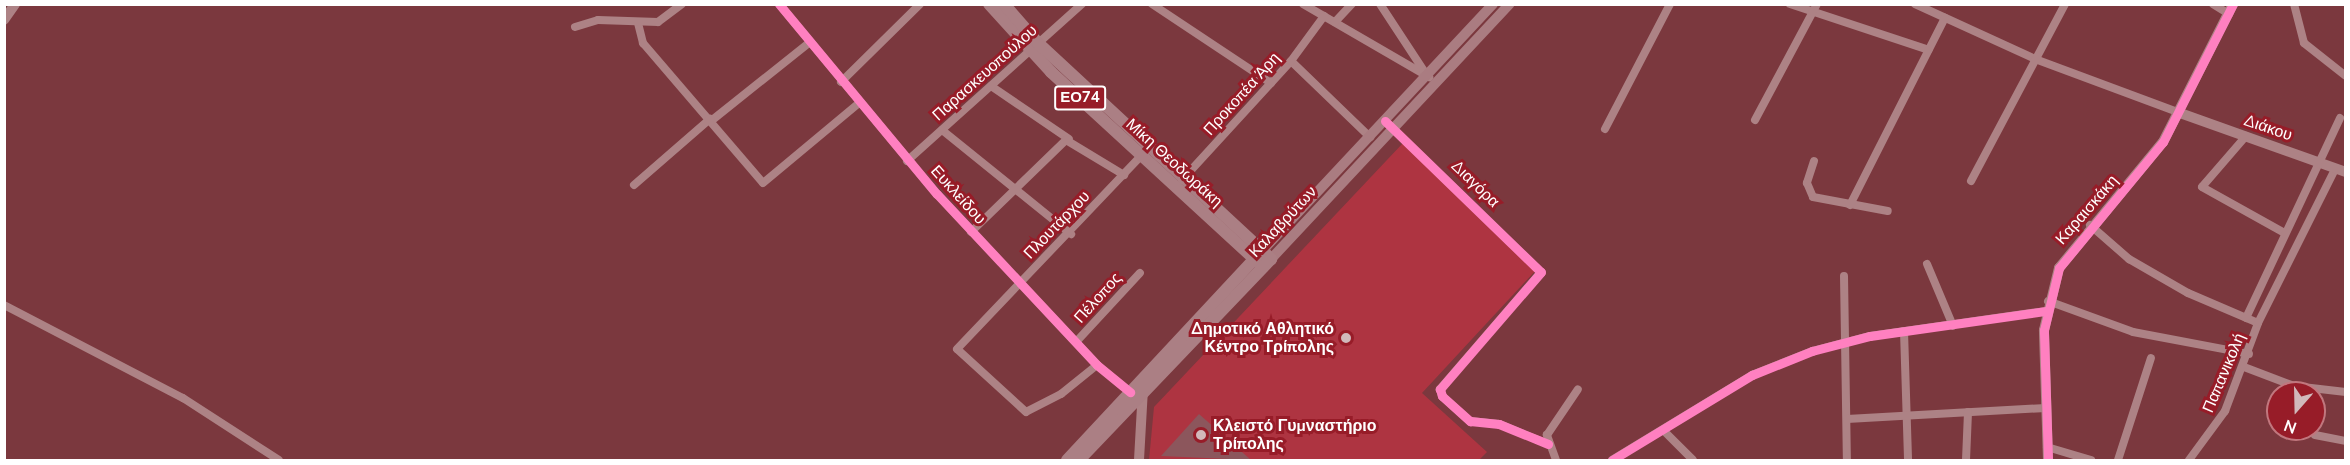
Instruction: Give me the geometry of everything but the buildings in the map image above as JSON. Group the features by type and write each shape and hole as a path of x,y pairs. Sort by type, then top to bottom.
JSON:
{"main road":[{"name":"Μίκη Θεοδωράκη","path":"989,4 1263,259"},
{"name":"Μίκη Θεοδωράκη","path":"1004,4 1034,47 1142,156 1179,183"},
{"name":"Καλαβρύτων","path":"1263,259 1384,121 1493,4"},
{"name":"Καλαβρύτων","path":"1066,460 1395,128 1510,4"},
{"name":"Καλαβρύτων","path":"1079,460 1137,390"}],"street":[{"path":"4,20 15,4"},
{"path":"575,27 598,20 638,23 665,21 682,4"},
{"name":"Ευκλείδου","path":"779,4 907,161 971,232 1023,282 1097,365 1137,390"},
{"path":"841,82 920,4"},
{"name":"Παρασκευοπούλου","path":"907,161 1082,4"},
{"path":"1152,4 1271,83"},
{"path":"1303,4 1427,75 1437,84"},
{"path":"1335,22 1352,4"},
{"path":"1380,4 1427,75"},
{"path":"1605,129 1670,4"},
{"path":"1790,4 1816,7 1929,50"},
{"path":"1915,4 2035,59 2180,114"},
{"path":"1971,181 2065,4"},
{"path":"2213,4 2231,9"},
{"path":"2294,4 2304,43 2346,76"},
{"path":"1755,120 1816,7"},
{"name":"Καραισκάκη","path":"2048,460 2047,306 2064,260 2090,225 2145,167 2180,114 2231,9"},
{"name":"Προκοπέα Άρη","path":"1179,183 1291,61 1324,16"},
{"path":"1850,205 1945,18"},
{"path":"638,23 643,43 710,120 723,141 766,184 859,103"},
{"path":"634,185 710,120 810,42"},
{"path":"1291,61 1370,137"},
{"path":"991,86 1124,175"},
{"name":"Διάκου","path":"2180,114 2341,170"},
{"path":"2246,318 2283,232 2340,118"},
{"name":"Διαγόρα","path":"1384,121 1395,128 1540,272 1440,389 1446,404 1463,418 1499,424 1548,444"},
{"path":"942,130 1016,187 1071,234"},
{"path":"2246,136 2202,188 2283,232"},
{"path":"971,232 1069,139"},
{"name":"Πλουτάρχου","path":"1097,365 1061,394 1026,412 957,349 1071,234 1142,156"},
{"path":"1814,161 1809,194 1850,205 1888,211"},
{"name":"Παπανικολή","path":"2190,460 2225,411 2249,354 2258,323 2341,170"},
{"path":"2090,225 2129,260 2258,323"},
{"path":"1927,264 1953,326"},
{"name":"Πέλοπος","path":"1076,342 1140,273"},
{"path":"1844,276 1847,460"},
{"path":"4,304 183,398 279,460"},
{"path":"1612,460 1752,375 1846,340 1953,326 2047,306 2133,332 2249,354"},
{"path":"1904,331 1908,460"},
{"path":"2118,460 2151,358"},
{"path":"2244,367 2294,386 2346,392"},
{"path":"1556,460 1548,444 1549,429 1578,389"},
{"path":"1137,390 1139,460"},
{"path":"1847,419 2046,408"},
{"path":"1966,460 1968,412"},
{"path":"1663,430 1693,460"},
{"path":"2326,437 2346,441"},
{"path":"2047,447 2091,460"}],"shaded area":[{"name":"Δημοτικό Αθλητικό Κέντρο Τρίπολης","path":"1403,143 1537,269 1422,393 1487,452 1479,460 1149,460 1154,407"}],"cycle path":[{"path":"779,4 937,194 1097,365 1130,392"},
{"path":"2048,460 2044,330 2059,268 2163,142 2233,4"},
{"path":"1385,121 1541,272 1440,389 1442,396 1470,421 1499,424 1548,444"},
{"path":"1612,460 1752,375 1812,351 1870,336 2046,311"}],"place":[{"name":"Δημοτικό Αθλητικό Κέντρο Τρίπολης","path":"1346,338"},
{"name":"Κλειστό Γυμναστήριο Τρίπολης","path":"1201,435"}]}
